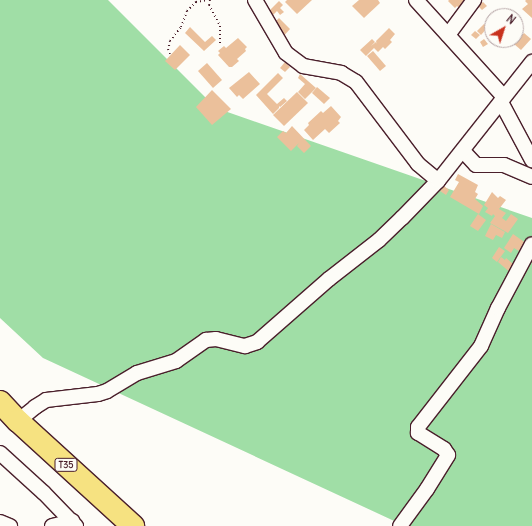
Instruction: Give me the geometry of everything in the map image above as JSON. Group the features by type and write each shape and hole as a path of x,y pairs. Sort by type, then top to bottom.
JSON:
{"highway":[{"name":"T35","path":"0,402 18,421 133,526"}],"street":[{"path":"255,0 286,53 303,66 341,73 356,82 418,164 438,181"},
{"path":"416,0 503,99 532,160"},
{"path":"448,35 474,0"},
{"path":"18,421 46,400 98,394 107,391 137,373 176,360 206,340 216,339 245,346 257,342 329,279 379,240 438,181 532,62"},
{"path":"463,151 476,165 504,166 532,177"},
{"path":"400,526 448,455 444,448 421,434 417,429 481,346 498,308 532,244"},
{"path":"0,453 74,524"},
{"path":"0,522 10,526"},
{"path":"52,526 74,524"}],"path":[{"path":"170,54 168,50 170,41 181,28 185,13 196,2 209,0 209,5 220,26 220,43"}],"green space":[{"path":"0,0 108,0 216,108 532,218 532,526 405,526 43,358 0,318"}],"building":[{"path":"287,0 312,0 297,14 285,2"},
{"path":"359,0 378,0 380,3 364,18 352,6"},
{"path":"532,0 532,18 524,11 523,8 528,4 525,1"},
{"path":"279,1 283,5 280,8 284,12 280,15 277,11 266,22 262,18"},
{"path":"448,1 481,1 467,16 457,6 455,8"},
{"path":"483,2 487,6 482,10 478,6"},
{"path":"279,18 290,29 281,39 270,27"},
{"path":"484,24 484,32 481,35 477,31"},
{"path":"190,27 205,42 212,36 216,40 204,51 185,33"},
{"path":"389,28 395,34 390,40 392,42 385,49 383,47 378,52 374,48 366,56 360,50 372,39 375,42 371,46 376,42 377,44 376,41"},
{"path":"475,31 480,35 476,39 471,35"},
{"path":"524,33 531,39 524,47"},
{"path":"238,38 247,47 245,49 246,51 237,59 239,61 232,67 229,67 218,55 220,53 218,51 224,46 226,48"},
{"path":"484,39 484,46 483,47 480,42"},
{"path":"180,45 190,55 175,70 165,61"},
{"path":"373,51 386,66 380,71 367,56"},
{"path":"285,62 290,67 285,72 280,68"},
{"path":"207,63 222,80 213,88 198,71"},
{"path":"249,72 260,84 243,99 239,95 237,97 229,88"},
{"path":"278,73 283,78 267,94 277,104 284,98 287,101 280,107 279,106 273,114 256,95"},
{"path":"300,74 316,88 305,99 298,92 305,84 298,78"},
{"path":"317,87 330,98 324,104 312,93"},
{"path":"212,90 231,109 212,125 196,107"},
{"path":"297,92 308,103 284,126 273,115"},
{"path":"331,106 341,117 338,121 340,123 329,133 325,129 313,140 304,130 309,125 308,123 321,111 323,113"},
{"path":"292,126 311,146 304,153 297,146 299,143 291,151 277,137 283,131 286,133"},
{"path":"458,174 478,185 475,192 478,194 475,199 483,206 479,214 450,197 459,182 455,180"},
{"path":"444,186 449,190 446,195 440,191"},
{"path":"492,192 498,198 500,196 506,200 499,209 506,213 502,218 506,221 511,214 518,219 508,233 490,223 495,216 485,212 488,208 484,205"},
{"path":"478,214 486,220 478,231 470,226"},
{"path":"491,224 505,232 502,238 496,235 493,240 485,236"},
{"path":"513,234 530,246 524,254 514,248 511,253 504,248"},
{"path":"499,247 505,251 497,262 492,258"},
{"path":"501,257 505,260 506,258 517,267 512,274 498,262"}]}
